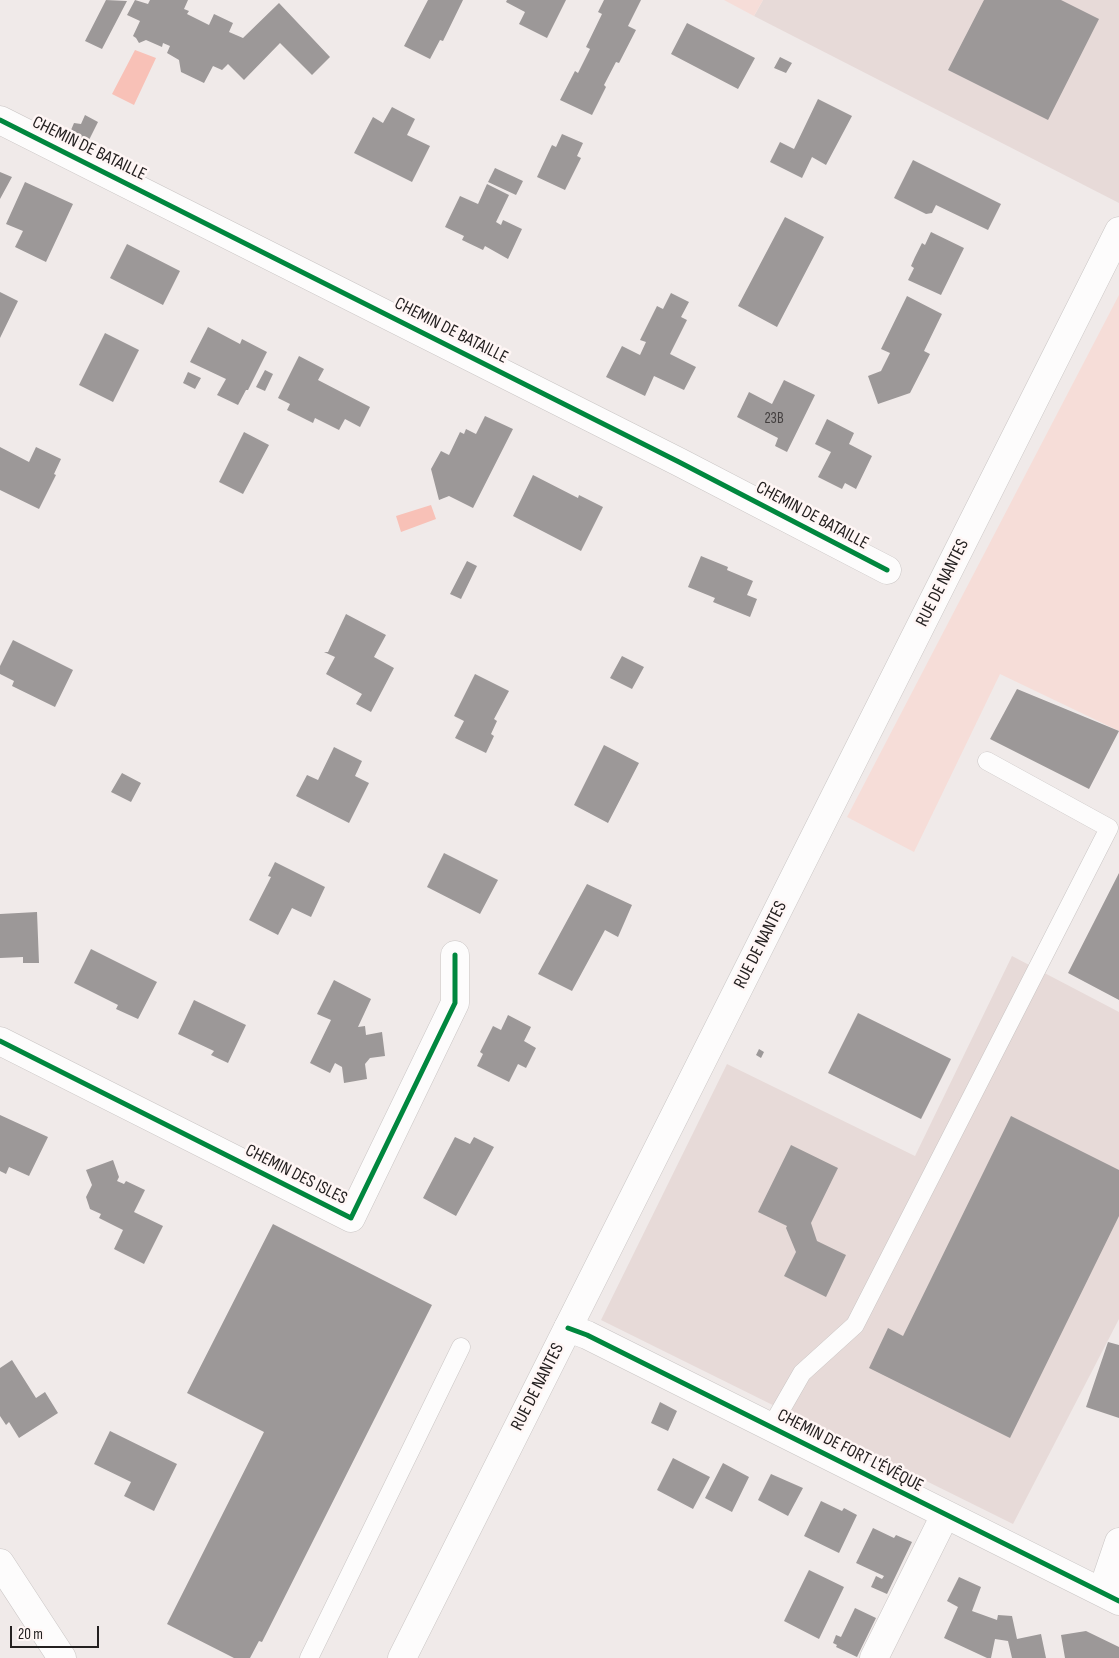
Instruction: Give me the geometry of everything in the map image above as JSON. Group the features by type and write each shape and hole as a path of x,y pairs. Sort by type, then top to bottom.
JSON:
{"street":[{"name":"CHEMIN DE BATAILLE","path":"0,120 662,453 887,570"},
{"name":"RUE DE NANTES","path":"402,1658 1119,231"},
{"name":"CHEMIN DES ISLES","path":"0,1041 351,1218 456,1003 455,955"},
{"name":"CHEMIN DE FORT L'ÉVÊQUE","path":"568,1328 587,1335 1110,1596"},
{"path":"874,1658 945,1515"},
{"path":"1110,1596 1119,1542"},
{"path":"0,1563 62,1658"}],"lane":[{"path":"771,1427 802,1373 855,1325 1109,828 987,761"},
{"path":"309,1658 460,1347"}],"shaded area":[{"path":"724,0 763,0 754,16"},
{"path":"763,0 1119,0 1119,203 754,16"},
{"path":"135,50 156,58 134,105 112,94"},
{"path":"1119,295 1119,731 1000,674 914,852 847,817"},
{"path":"431,505 436,519 401,532 396,516"},
{"path":"1012,956 1119,1012 1119,1319 1013,1524 601,1320 727,1064 915,1156"}],"building":[{"path":"106,0 127,1 102,49 85,41"},
{"path":"135,0 148,4 150,0 188,0 184,9 189,11 187,14 209,25 214,14 233,23 229,32 243,38 279,3 330,57 312,75 280,43 244,80 228,64 222,70 213,66 204,83 181,72 179,60 167,53 170,46 163,43 162,47 146,40 139,43 133,36 140,21 127,15"},
{"path":"428,0 463,0 443,41 440,40 430,59 404,46"},
{"path":"507,0 566,0 547,38 519,24 525,12 506,2"},
{"path":"604,0 641,0 628,26 636,30 619,63 616,62 604,85 606,87 592,115 560,100 575,71 578,73 590,49 586,47 602,14 598,12"},
{"path":"984,0 1061,0 1099,19 1048,120 948,70"},
{"path":"687,23 755,58 738,89 671,54"},
{"path":"780,57 792,63 786,73 774,68"},
{"path":"818,99 852,116 826,165 812,157 802,178 770,162 780,142 794,149"},
{"path":"392,107 415,119 407,135 430,146 412,182 354,153 373,117 383,123"},
{"path":"85,115 98,122 86,146 68,137 74,123 81,124"},
{"path":"562,134 583,143 577,156 581,158 565,190 537,177 552,145 556,147"},
{"path":"913,160 1001,204 988,230 936,205 932,213 926,214 894,198"},
{"path":"495,168 523,181 516,195 488,182"},
{"path":"0,172 12,177 0,199"},
{"path":"25,182 73,204 46,262 15,247 23,231 6,224"},
{"path":"487,184 509,195 496,222 501,225 503,220 522,229 508,259 485,246 483,250 462,240 464,236 445,227 460,196 478,204"},
{"path":"785,217 824,237 777,327 738,306"},
{"path":"931,232 964,248 941,295 908,280 914,268 911,266 915,257 922,243 925,245"},
{"path":"127,244 180,271 163,305 110,278"},
{"path":"0,292 18,301 0,338"},
{"path":"671,293 689,302 681,317 687,320 670,354 696,367 684,390 654,376 645,396 606,377 622,346 640,355 646,342 640,340 657,306 663,309"},
{"path":"907,296 942,314 924,351 930,354 910,393 878,404 868,376 881,371 890,353 881,349"},
{"path":"208,327 240,344 242,339 267,352 248,390 246,390 238,405 217,395 226,379 190,362"},
{"path":"105,333 139,350 113,402 79,385"},
{"path":"299,356 324,369 318,380 370,407 360,427 345,419 339,430 315,418 313,423 287,410 290,404 278,398"},
{"path":"265,370 273,374 265,391 256,387"},
{"path":"188,372 201,378 195,389 183,383"},
{"path":"784,380 815,395 787,452 775,446 778,438 737,417 749,392 772,404"},
{"path":"485,416 513,429 473,508 449,496 439,500 431,469 441,451 449,455 460,432 464,434 466,429 476,434"},
{"path":"827,419 854,433 849,444 872,456 856,489 845,483 842,489 818,477 831,452 815,444"},
{"path":"244,432 269,445 243,494 219,482"},
{"path":"0,447 29,462 36,447 61,459 54,474 56,475 39,509 0,490"},
{"path":"533,475 578,498 579,495 603,507 581,551 513,516"},
{"path":"701,556 728,567 727,570 753,581 747,595 757,599 750,617 713,602 715,598 688,587"},
{"path":"467,561 477,566 461,599 450,594"},
{"path":"346,614 386,635 374,657 394,668 371,712 356,704 362,694 326,674 335,657 324,652 328,652"},
{"path":"13,640 73,670 55,707 12,686 14,681 0,674 0,666"},
{"path":"622,656 644,667 632,689 610,678"},
{"path":"475,674 509,691 494,719 497,721 491,734 494,736 486,753 455,738 464,721 454,716"},
{"path":"1017,689 1119,731 1089,789 990,739"},
{"path":"604,745 639,763 608,823 574,805"},
{"path":"334,747 362,761 355,776 369,783 349,823 296,796 307,775 318,780"},
{"path":"122,773 141,783 131,802 111,792"},
{"path":"444,853 498,880 480,914 427,887"},
{"path":"275,862 325,887 311,917 292,908 278,935 249,920 271,877 268,876"},
{"path":"1119,873 1119,1000 1068,973"},
{"path":"587,884 632,905 618,937 605,930 572,991 538,974"},
{"path":"37,912 39,963 23,963 23,957 0,958 0,914"},
{"path":"91,949 157,982 138,1019 116,1009 118,1005 74,983"},
{"path":"334,980 371,999 358,1027 365,1026 366,1035 382,1032 385,1056 370,1058 365,1064 367,1079 344,1083 342,1067 335,1063 330,1073 310,1063 331,1020 317,1014"},
{"path":"194,1000 246,1025 228,1063 211,1055 214,1051 178,1034"},
{"path":"858,1013 951,1059 921,1119 828,1073"},
{"path":"508,1015 531,1027 524,1041 536,1048 526,1068 518,1064 509,1082 477,1066 483,1054 480,1052 493,1026 501,1030"},
{"path":"759,1049 764,1052 761,1058 756,1055"},
{"path":"0,1115 48,1137 29,1176 9,1167 6,1174 0,1171"},
{"path":"1011,1116 1119,1170 1119,1216 1010,1438 869,1368 888,1328 903,1336"},
{"path":"455,1137 470,1144 474,1137 494,1147 456,1216 423,1198"},
{"path":"791,1145 838,1168 811,1223 817,1241 846,1255 826,1297 784,1276 796,1252 786,1228 787,1226 758,1212"},
{"path":"113,1160 119,1177 117,1181 124,1184 126,1181 145,1190 134,1212 163,1226 144,1264 114,1249 123,1230 99,1218 101,1214 90,1209 86,1197 92,1185 86,1170"},
{"path":"273,1224 432,1305 262,1642 259,1641 250,1658 234,1658 167,1624 264,1432 187,1393"},
{"path":"1108,1342 1119,1345 1119,1418 1086,1407"},
{"path":"12,1360 36,1398 45,1392 58,1413 19,1438 9,1422 6,1425 0,1416 0,1368"},
{"path":"660,1402 677,1411 668,1431 651,1423"},
{"path":"110,1431 177,1464 154,1511 124,1496 131,1482 94,1464"},
{"path":"673,1458 710,1477 693,1509 657,1490"},
{"path":"723,1463 749,1477 732,1512 705,1498"},
{"path":"771,1474 803,1488 788,1516 758,1500"},
{"path":"821,1501 842,1511 844,1508 857,1515 839,1553 804,1536"},
{"path":"873,1528 894,1538 896,1535 912,1542 887,1594 871,1587 876,1576 882,1579 884,1576 856,1563"},
{"path":"809,1570 844,1587 819,1639 784,1621"},
{"path":"959,1577 981,1587 972,1611 997,1620 998,1615 1012,1616 1017,1639 1041,1634 1046,1658 1012,1658 1008,1641 995,1639 991,1658 987,1658 944,1638 958,1607 947,1601"},
{"path":"855,1608 876,1618 857,1657 836,1647 837,1645 833,1643 836,1635 841,1637"},
{"path":"1086,1631 1119,1647 1119,1658 1065,1658 1061,1635"}],"cycle path":[{"path":"0,120 679,462 887,570"},
{"path":"0,1041 351,1218 455,1003 455,955"},
{"path":"568,1328 587,1335 1119,1601"}]}
